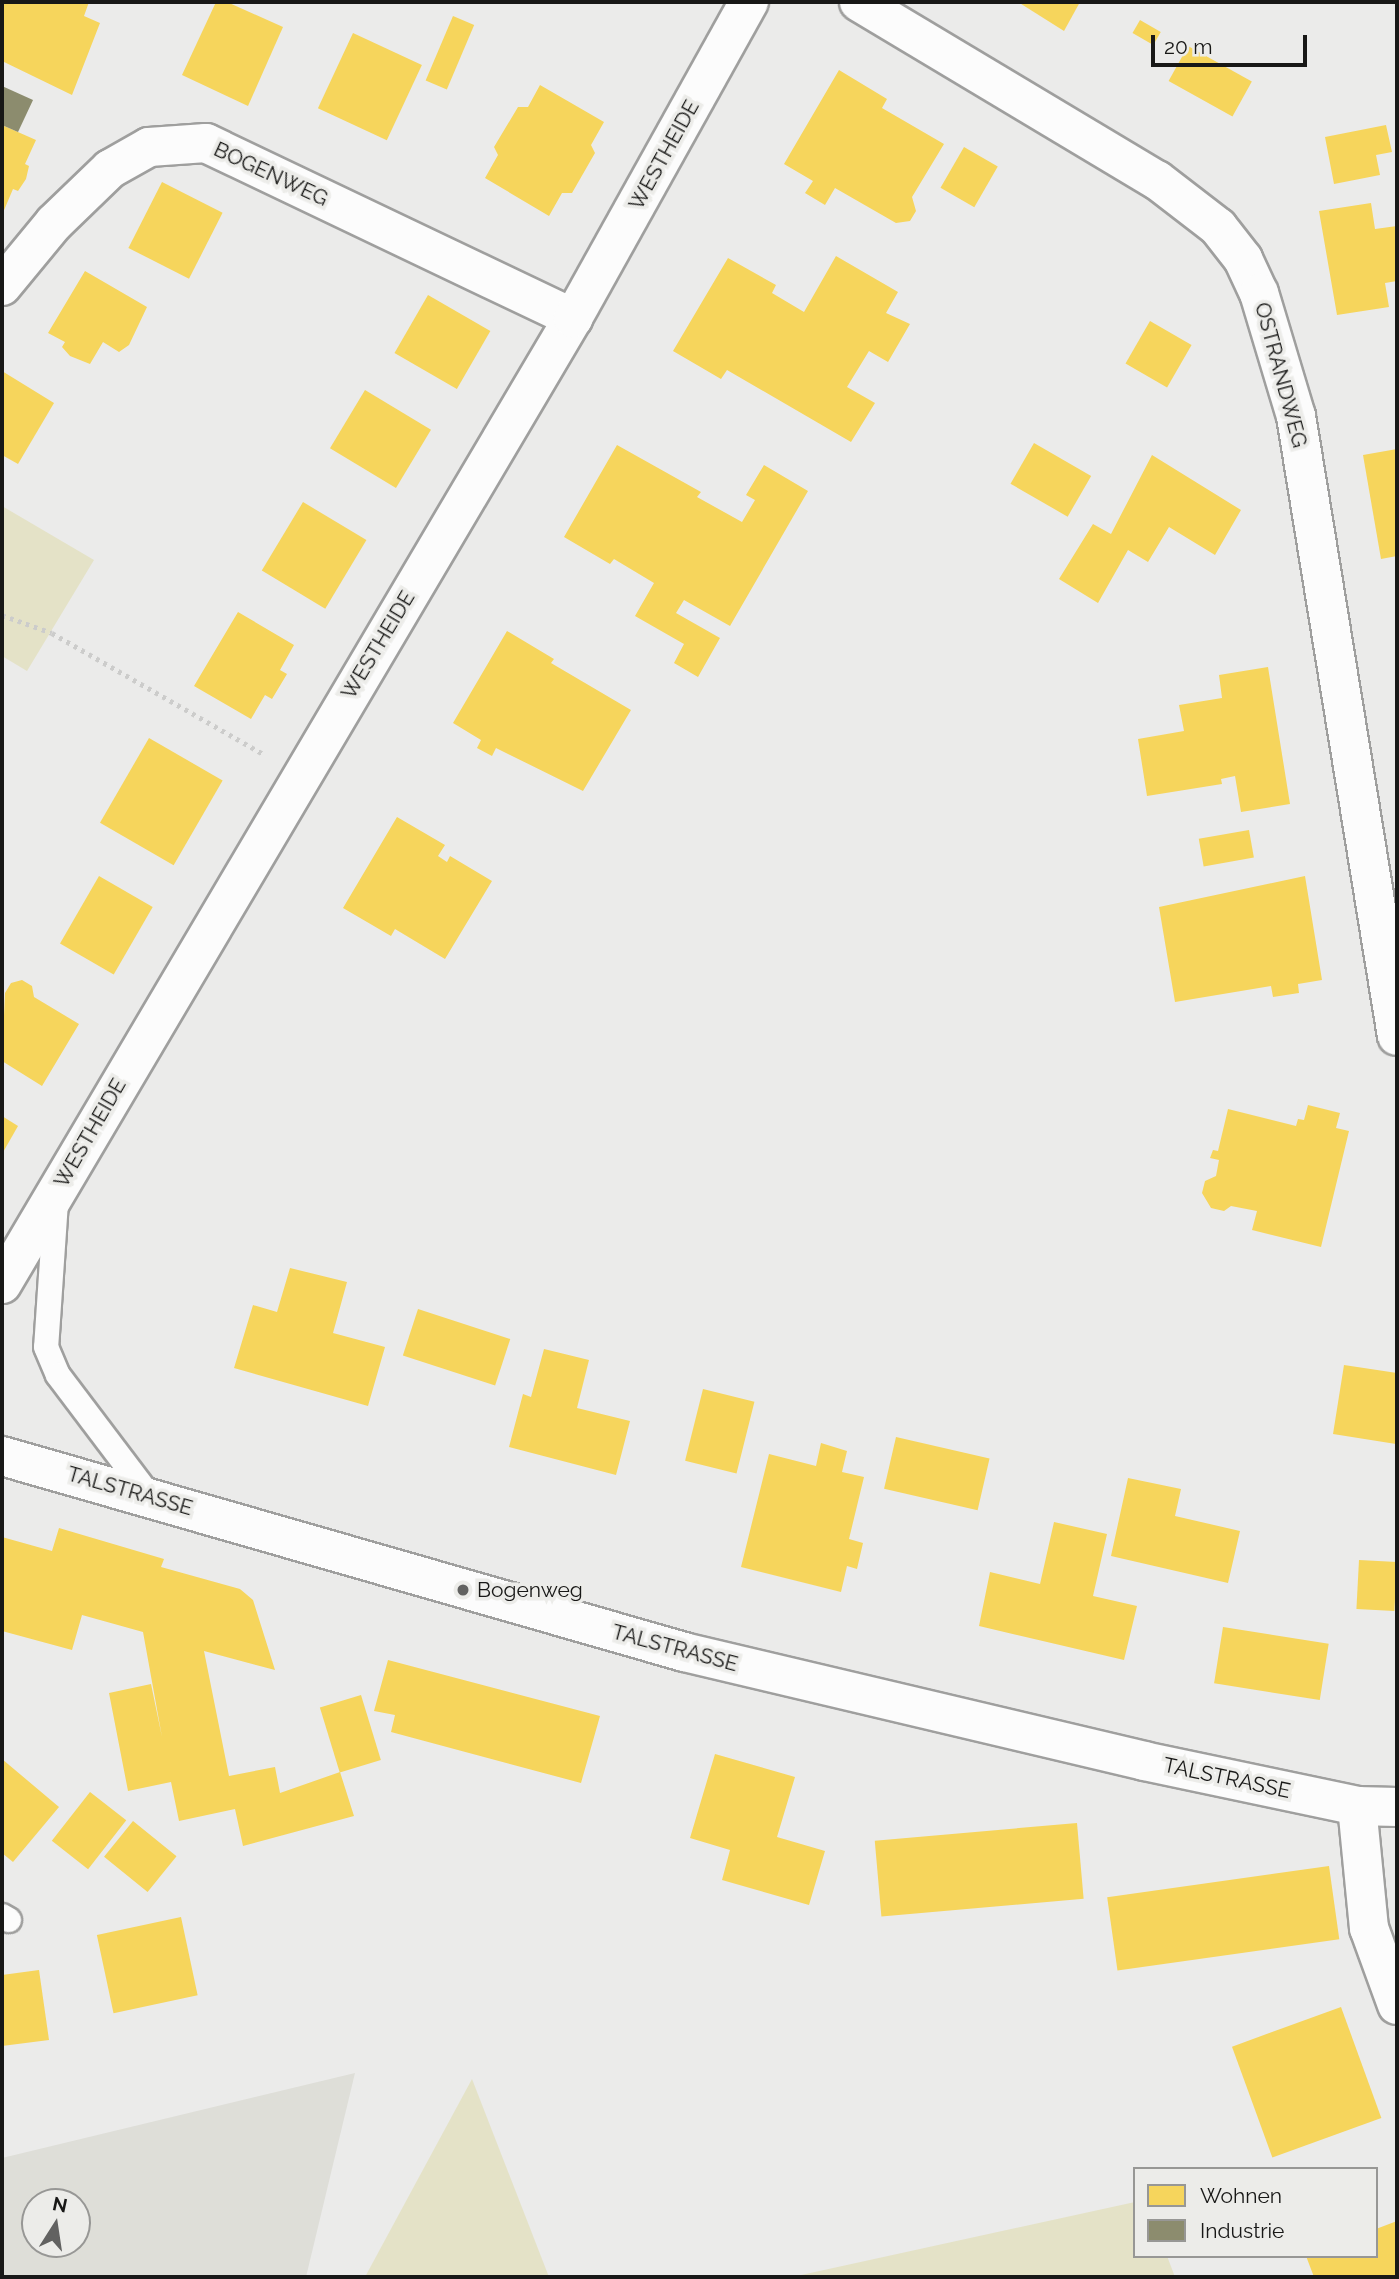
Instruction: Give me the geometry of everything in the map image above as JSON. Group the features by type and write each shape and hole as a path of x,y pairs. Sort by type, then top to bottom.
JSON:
{"street":[{"name":"WESTHEIDE","path":"2,1284 573,317 749,2"},
{"name":"OSTRANDWEG","path":"859,2 1157,180 1218,227 1243,259 1259,293 1296,416 1397,1036"},
{"name":"BOGENWEG","path":"2,286 54,223 110,169 149,147 206,143 573,317"},
{"name":"TALSTRASSE","path":"2,1456 148,1494 684,1651 1357,1806 1397,1807"},
{"path":"1357,1806 1369,1928 1397,2005"}],"lane":[{"path":"56,1191 46,1347 58,1375 148,1494"}],"path":[{"path":"2,615 52,633 299,777"}],"shaded area":[{"path":"2,506 94,560 27,671 2,656"},
{"path":"355,2073 306,2277 2,2277 2,2158"},
{"path":"472,2079 549,2277 365,2277"},
{"path":"1133,2202 1133,2258 1168,2258 1175,2277 792,2277"}],"building: Wohnen":[{"path":"2,2 89,2 84,16 100,23 72,95 2,61"},
{"path":"216,2 227,2 283,27 248,106 182,75"},
{"path":"1018,2 1080,2 1064,31"},
{"path":"453,16 474,25 447,89 426,80"},
{"path":"1140,20 1161,32 1153,45 1132,33"},
{"path":"353,33 422,65 387,140 318,108"},
{"path":"1188,46 1252,81 1232,116 1169,81"},
{"path":"839,70 887,99 882,108 944,144 912,197 916,211 910,221 896,223 835,188 825,205 805,193 813,181 784,164"},
{"path":"540,85 604,122 591,145 595,153 572,193 562,193 549,216 485,178 498,155 494,147 518,107 528,107"},
{"path":"2,125 36,140 25,164 29,166 26,179 18,191 13,189 2,215"},
{"path":"1386,125 1392,152 1376,155 1380,175 1334,184 1325,137"},
{"path":"964,147 998,166 974,207 940,188"},
{"path":"162,182 223,213 189,279 128,248"},
{"path":"1371,203 1375,229 1397,226 1397,281 1385,283 1389,307 1337,315 1319,211"},
{"path":"836,256 898,292 886,313 910,324 888,362 869,351 847,387 875,403 851,442 727,370 721,379 673,351 728,258 776,285 772,293 804,312"},
{"path":"85,271 147,307 129,345 119,352 103,342 90,364 70,356 62,347 65,342 48,333"},
{"path":"428,295 490,331 457,389 394,353"},
{"path":"1150,321 1192,345 1167,387 1126,363"},
{"path":"2,371 54,403 18,464 2,455"},
{"path":"365,390 431,430 396,488 330,448"},
{"path":"1034,443 1091,476 1068,517 1010,484"},
{"path":"617,445 701,492 697,497 742,522 755,500 746,495 764,465 808,491 730,626 684,600 676,613 720,638 698,677 674,663 684,644 635,616 654,583 614,559 610,564 564,537"},
{"path":"1397,449 1397,556 1381,559 1363,455"},
{"path":"1152,455 1241,510 1215,555 1169,527 1148,562 1128,550 1098,603 1059,579 1093,524 1111,534"},
{"path":"303,502 366,540 325,609 262,571"},
{"path":"238,612 294,645 280,670 287,674 272,699 265,695 251,719 194,686"},
{"path":"507,631 554,659 551,663 631,710 583,791 496,748 492,756 477,748 481,740 453,723"},
{"path":"1268,667 1290,804 1241,812 1235,776 1221,779 1222,784 1147,796 1138,739 1184,731 1179,705 1222,698 1219,675"},
{"path":"149,738 223,780 174,865 100,823"},
{"path":"397,817 445,845 438,856 447,862 450,856 492,881 445,959 395,929 391,936 343,908"},
{"path":"1249,830 1254,858 1204,866 1199,839"},
{"path":"99,876 153,907 114,975 60,944"},
{"path":"1305,876 1322,980 1298,984 1299,993 1273,997 1271,986 1175,1002 1159,907"},
{"path":"22,980 32,986 34,997 79,1024 42,1086 2,1061 5,993 11,983"},
{"path":"1308,1105 1340,1113 1336,1128 1349,1131 1321,1247 1252,1230 1257,1211 1231,1206 1224,1211 1211,1208 1202,1193 1205,1181 1216,1176 1219,1160 1210,1158 1213,1150 1218,1151 1228,1109 1296,1126 1298,1119 1304,1120"},
{"path":"2,1116 18,1126 2,1154"},
{"path":"290,1268 347,1282 333,1333 385,1347 368,1406 234,1368 253,1305 277,1312"},
{"path":"418,1309 510,1339 495,1386 403,1356"},
{"path":"544,1349 589,1360 577,1408 630,1421 616,1475 509,1447 523,1394 531,1397"},
{"path":"1344,1365 1397,1373 1396,1444 1333,1434"},
{"path":"703,1389 754,1402 737,1474 685,1461"},
{"path":"896,1437 990,1459 978,1510 884,1489"},
{"path":"821,1443 847,1451 842,1472 864,1477 849,1539 863,1543 857,1569 847,1566 841,1592 741,1567 769,1454 816,1466"},
{"path":"1128,1478 1181,1489 1175,1516 1240,1531 1228,1583 1111,1556"},
{"path":"1054,1522 1107,1534 1093,1596 1137,1606 1124,1660 979,1626 990,1572 1040,1584"},
{"path":"59,1528 164,1559 161,1567 240,1589 253,1600 275,1670 204,1651 229,1776 275,1767 280,1793 340,1772 354,1816 243,1846 235,1809 179,1821 171,1782 128,1791 109,1693 151,1684 162,1737 143,1632 82,1615 72,1650 2,1631 2,1537 52,1551"},
{"path":"1359,1560 1397,1562 1394,1611 1356,1609"},
{"path":"1223,1627 1329,1644 1320,1700 1214,1683"},
{"path":"388,1660 600,1716 581,1783 391,1732 395,1715 374,1711"},
{"path":"361,1695 381,1760 340,1773 320,1708"},
{"path":"715,1754 795,1777 777,1837 825,1851 809,1905 722,1880 730,1850 690,1838"},
{"path":"2,1759 59,1807 13,1862 2,1853"},
{"path":"90,1792 126,1820 88,1869 52,1841"},
{"path":"133,1821 177,1856 148,1892 104,1857"},
{"path":"1077,1823 1084,1899 881,1916 875,1841"},
{"path":"1329,1866 1339,1939 1117,1970 1107,1897"},
{"path":"181,1917 198,1995 114,2013 97,1935"},
{"path":"39,1970 49,2040 2,2046 2,1975"},
{"path":"1341,2007 1381,2118 1272,2158 1232,2047"},
{"path":"1397,2221 1397,2277 1314,2277 1307,2258 1378,2258 1378,2228"}],"building: Industrie":[{"path":"2,86 33,100 18,132 2,125"}],"place":[{"name":"Bogenweg","path":"463,1590"}]}
